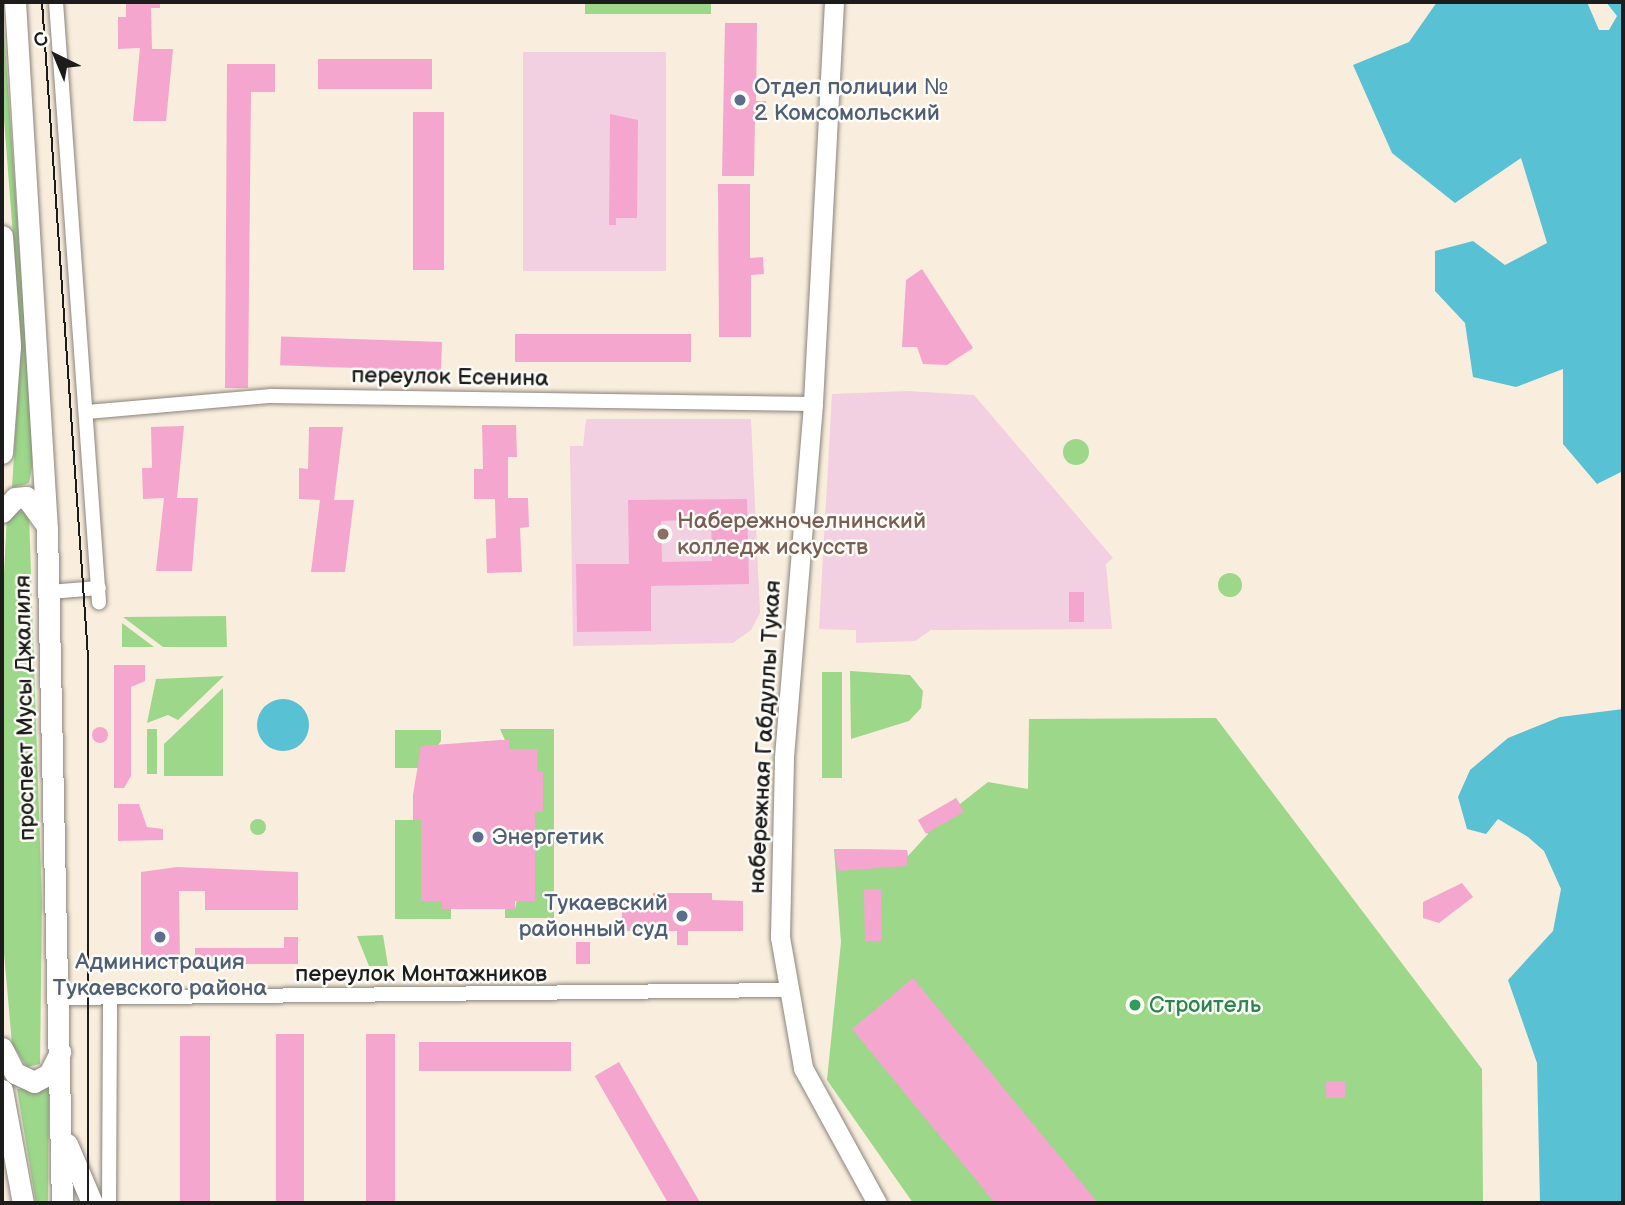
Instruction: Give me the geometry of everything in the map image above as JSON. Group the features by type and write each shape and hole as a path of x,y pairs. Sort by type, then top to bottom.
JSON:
{"main road":[{"name":"проспект Мусы Джалиля","path":"15,2 47,529 57,999 64,1135 62,1203"},
{"name":"набережная Габдуллы Тукая","path":"834,2 813,404 779,859 786,990 803,1068 877,1203"},
{"path":"2,236 10,346 2,453"},
{"path":"2,512 15,498 26,497 47,529"},
{"path":"2,1048 15,1073 34,1083 49,1074 60,1052"},
{"path":"2,1090 23,1203"},
{"path":"64,1135 92,1203"}],"street":[{"path":"49,592 99,595 56,2"},
{"name":"переулок Есенина","path":"87,412 271,396 813,404"},
{"name":"переулок Монтажников","path":"57,999 786,990"},
{"path":"109,1203 110,997"}],"shaded area":[{"path":"523,52 666,52 666,271 523,271"},
{"path":"907,391 974,395 1113,558 1106,564 1112,629 931,630 915,641 856,643 856,630 819,629 832,394"},
{"name":"Набережночелнинский колледж искусств","path":"586,419 751,419 760,613 751,630 733,643 573,646 570,446 583,446"}],"green space":[{"path":"2,2 34,456 29,483 12,488 21,340 2,93"},
{"path":"585,2 711,2 711,14 585,14"},
{"path":"1076,439 1085,443 1089,452 1085,461 1076,465 1067,461 1063,452 1067,443"},
{"path":"16,510 29,514 42,903 40,1064 27,1067 12,1044 2,930 2,612 7,516"},
{"path":"1230,573 1239,576 1242,585 1239,594 1230,597 1221,594 1218,585 1221,576"},
{"path":"226,616 227,647 163,647 123,617"},
{"path":"122,623 154,647 122,647"},
{"path":"850,671 910,675 923,691 921,708 909,721 851,739"},
{"path":"822,672 842,672 842,778 822,778"},
{"path":"224,676 178,720 168,715 147,723 156,679"},
{"path":"223,688 223,776 164,776 164,744"},
{"name":"Строитель","path":"1216,718 1482,1069 1483,1203 913,1203 827,1080 841,942 834,849 907,850 908,856 928,834 922,826 956,798 960,804 988,782 1028,789 1029,719"},
{"path":"147,729 157,729 157,774 147,774"},
{"path":"500,729 554,729 554,918 505,918 505,909 515,909 535,812 543,811 543,772 537,772 536,749 509,749"},
{"path":"395,730 441,730 441,741 421,768 395,768"},
{"path":"258,819 266,827 258,835 250,827"},
{"path":"395,820 421,820 421,901 442,901 442,909 451,909 451,919 395,919"},
{"path":"383,935 388,966 369,966 357,936"},
{"path":"49,1085 48,1203 36,1203 17,1089"}],"water":[{"path":"1437,2 1587,2 1599,30 1609,30 1617,16 1606,2 1623,2 1623,471 1597,484 1563,444 1563,369 1516,387 1473,377 1465,323 1435,291 1435,251 1473,241 1505,265 1547,243 1521,158 1455,203 1392,153 1353,65 1409,42"},
{"path":"283,699 302,706 309,725 302,744 283,751 264,744 257,725 264,706"},
{"path":"1623,709 1623,1203 1540,1203 1537,1063 1508,980 1553,931 1561,889 1544,851 1528,837 1498,819 1486,834 1467,829 1458,797 1470,770 1508,738 1560,717"}],"building":[{"path":"126,2 160,2 160,8 151,8 152,49 173,49 166,121 133,121 140,48 118,49 118,17 126,17"},
{"name":"Отдел полиции № 2 Комсомольский","path":"725,23 757,23 756,101 766,101 766,117 755,117 754,176 722,176"},
{"path":"318,59 432,59 432,89 318,89"},
{"path":"227,64 275,64 275,92 251,92 248,388 225,388"},
{"path":"413,112 444,112 444,270 413,270"},
{"path":"610,114 638,120 637,218 616,218 616,225 609,225"},
{"path":"718,184 750,184 750,258 763,257 764,274 751,275 751,337 719,337"},
{"path":"922,269 973,348 947,365 923,364 917,347 902,347 906,280"},
{"path":"515,334 691,334 691,362 515,362"},
{"path":"281,336 442,342 441,371 280,365"},
{"path":"482,425 516,425 517,457 508,457 508,498 528,498 529,527 520,528 522,572 487,573 486,539 496,538 495,499 474,499 474,469 483,469"},
{"path":"184,426 177,498 198,498 192,571 156,571 164,498 143,499 142,468 152,468 151,427"},
{"path":"309,427 343,427 334,500 354,500 345,572 311,572 320,500 299,499 299,468 308,469"},
{"path":"747,499 749,584 651,586 651,631 577,632 576,564 629,564 628,500","holes":["711,519 712,561 662,562 661,521"]},
{"path":"1069,592 1084,592 1084,622 1069,622"},
{"path":"114,665 145,665 145,681 131,687 131,776 124,788 114,788"},
{"path":"100,727 108,735 100,743 92,735"},
{"name":"Энергетик","path":"509,740 509,749 537,749 537,772 543,772 543,812 535,812 535,901 515,901 515,909 442,909 442,901 421,901 421,820 413,820 413,795 421,746"},
{"path":"956,798 964,812 926,834 918,820"},
{"path":"118,804 139,804 147,827 163,829 163,840 118,841"},
{"path":"834,849 907,850 907,866 838,871"},
{"name":"Администрация Тукаевского района","path":"177,867 298,872 298,910 205,910 205,891 179,891 180,964 141,965 141,872"},
{"path":"1462,883 1473,897 1439,923 1423,918 1423,902"},
{"path":"864,889 881,889 882,941 865,941"},
{"name":"Тукаевский районный суд","path":"653,893 712,893 712,900 743,901 743,931 688,931 688,945 677,945 677,931 622,931 622,900 653,900"},
{"path":"284,937 298,937 298,964 195,964 195,948 284,948"},
{"path":"576,942 590,942 590,964 576,964"},
{"path":"913,978 1098,1203 995,1203 852,1029"},
{"path":"276,1034 304,1034 304,1203 276,1203"},
{"path":"366,1034 395,1034 395,1203 366,1203"},
{"path":"180,1036 210,1036 210,1203 180,1203"},
{"path":"419,1042 571,1042 571,1071 419,1071"},
{"path":"619,1062 700,1203 668,1203 595,1076"},
{"path":"1326,1081 1345,1081 1345,1098 1326,1098"}],"tram line":[{"path":"42,2 88,656 88,1203"}],"place":[{"name":"Отдел полиции № 2 Комсомольский","path":"740,100"},
{"name":"Набережночелнинский колледж искусств","path":"663,534"},
{"name":"Энергетик","path":"478,837"},
{"name":"Тукаевский районный суд","path":"682,916"},
{"name":"Администрация Тукаевского района","path":"160,937"},
{"name":"Строитель","path":"1135,1005"}]}
